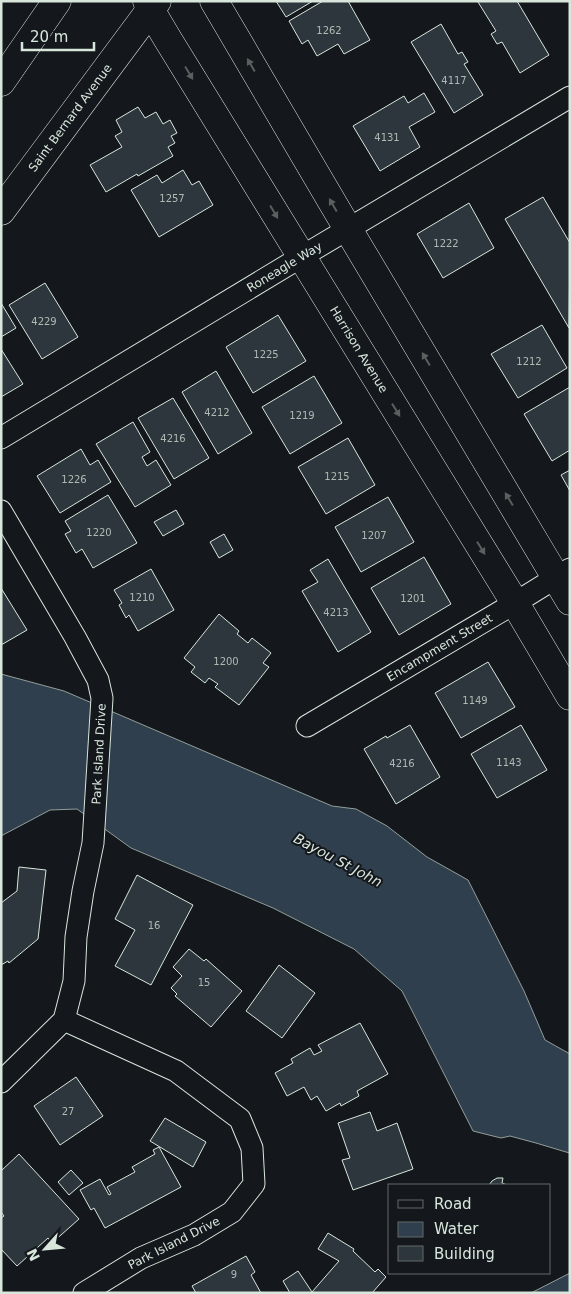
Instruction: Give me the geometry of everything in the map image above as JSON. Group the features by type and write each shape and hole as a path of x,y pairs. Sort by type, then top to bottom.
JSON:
{"street":[{"path":"1,82 57,1"},
{"path":"214,1 348,229 563,573 570,601"},
{"name":"Saint Bernard Avenue","path":"1,211 152,4"},
{"name":"Harrison Avenue","path":"152,4 301,257 570,696"},
{"name":"Roneagle Way","path":"1,438 570,97"},
{"name":"Park Island Drive","path":"1,511 75,637 98,680 102,698 93,843 76,937 74,981 64,1020 176,1071 240,1119 252,1148 254,1184 232,1212 194,1235 141,1258 84,1293"},
{"name":"Encampment Street","path":"307,726 515,604 563,573"},
{"path":"1,1082 64,1020"}],"water":[{"name":"Bayou St John","path":"1,674 64,691 332,806 356,809 387,826 427,857 468,880 524,991 545,1040 570,1054 570,1153 510,1136 501,1138 473,1131 402,991 354,949 273,908 131,848 77,809 50,810 1,836"},
{"path":"570,1273 570,1293 531,1293"}],"building":[{"path":"276,1 313,1 286,17"},
{"path":"323,1 348,1 370,40 344,54 338,44 317,56 308,40 302,44 289,21"},
{"path":"479,1 517,1 549,55 520,73 502,42 497,44 491,34 496,31"},
{"path":"441,24 458,54 462,52 468,62 464,64 483,95 454,113 411,42"},
{"path":"424,93 435,112 409,127 420,147 380,171 353,126 404,96 408,103"},
{"path":"138,107 145,118 156,112 163,124 170,120 177,133 171,136 175,143 168,147 173,156 106,192 90,165 122,147 115,136 122,132 116,120"},
{"path":"183,170 192,185 199,181 213,205 159,237 131,190 157,175 162,183"},
{"path":"543,197 570,243 569,328 505,219"},
{"path":"469,203 494,248 443,278 417,234"},
{"path":"45,283 78,337 42,359 9,305"},
{"path":"1,303 16,328 1,337"},
{"path":"278,315 306,361 253,393 226,347"},
{"path":"542,325 567,368 518,398 491,354"},
{"path":"1,349 23,384 1,397"},
{"path":"216,371 252,433 218,454 182,392"},
{"path":"314,376 342,423 290,454 262,407"},
{"path":"570,387 570,450 552,461 524,414"},
{"path":"173,398 209,458 174,479 138,418"},
{"path":"133,422 150,452 142,457 147,466 156,460 171,485 135,507 96,444"},
{"path":"348,438 375,485 326,514 298,467"},
{"path":"81,449 90,465 98,460 111,482 60,513 37,476"},
{"path":"570,470 570,491 561,475"},
{"path":"108,495 137,543 93,568 82,549 76,553 65,534 71,531 65,521"},
{"path":"388,497 414,542 361,572 335,527"},
{"path":"176,510 184,524 163,536 154,522"},
{"path":"224,534 233,550 219,558 210,542"},
{"path":"424,557 451,604 399,635 371,588"},
{"path":"328,559 371,632 338,652 302,591 318,582 310,570"},
{"path":"151,569 174,610 138,631 129,615 126,618 119,605 122,603 114,590"},
{"path":"1,588 27,630 1,645"},
{"path":"219,614 239,631 237,634 248,643 252,638 271,653 263,663 269,667 239,705 215,687 218,684 209,678 205,683 191,672 195,667 184,658"},
{"path":"488,662 515,707 461,738 435,693"},
{"path":"410,725 440,777 396,804 364,749"},
{"path":"521,725 547,770 497,798 471,754"},
{"path":"19,867 46,870 38,939 9,963 8,961 1,965 1,903 17,891"},
{"path":"137,875 193,905 151,985 115,966 135,930 115,919"},
{"path":"189,949 204,961 206,959 242,991 211,1027 175,996 177,994 171,988 182,976 173,967"},
{"path":"279,965 315,993 282,1038 246,1011"},
{"path":"360,1023 388,1074 357,1091 359,1096 341,1106 340,1103 326,1111 317,1096 311,1100 304,1087 287,1096 275,1073 293,1063 291,1059 310,1048 314,1055 322,1051 318,1045"},
{"path":"76,1077 103,1116 60,1145 34,1106"},
{"path":"370,1112 377,1131 397,1123 413,1169 353,1190 342,1160 350,1158 338,1123"},
{"path":"165,1118 206,1142 193,1167 150,1141"},
{"path":"159,1147 181,1187 105,1228 94,1208 91,1210 80,1190 100,1179 109,1195 111,1194 107,1187 135,1172 132,1167 155,1154 153,1150"},
{"path":"19,1154 79,1219 52,1243 48,1238 17,1266 1,1249 1,1218 4,1216 1,1212 1,1171"},
{"path":"71,1170 83,1183 69,1195 58,1182"},
{"path":"497,1178 503,1178 502,1183 504,1184 490,1184"},
{"path":"328,1233 354,1249 353,1251 375,1272 378,1269 386,1277 372,1293 290,1293 283,1281 298,1271 312,1292 339,1261 318,1249"},
{"path":"246,1256 255,1272 251,1275 261,1293 196,1293 192,1286"}]}
